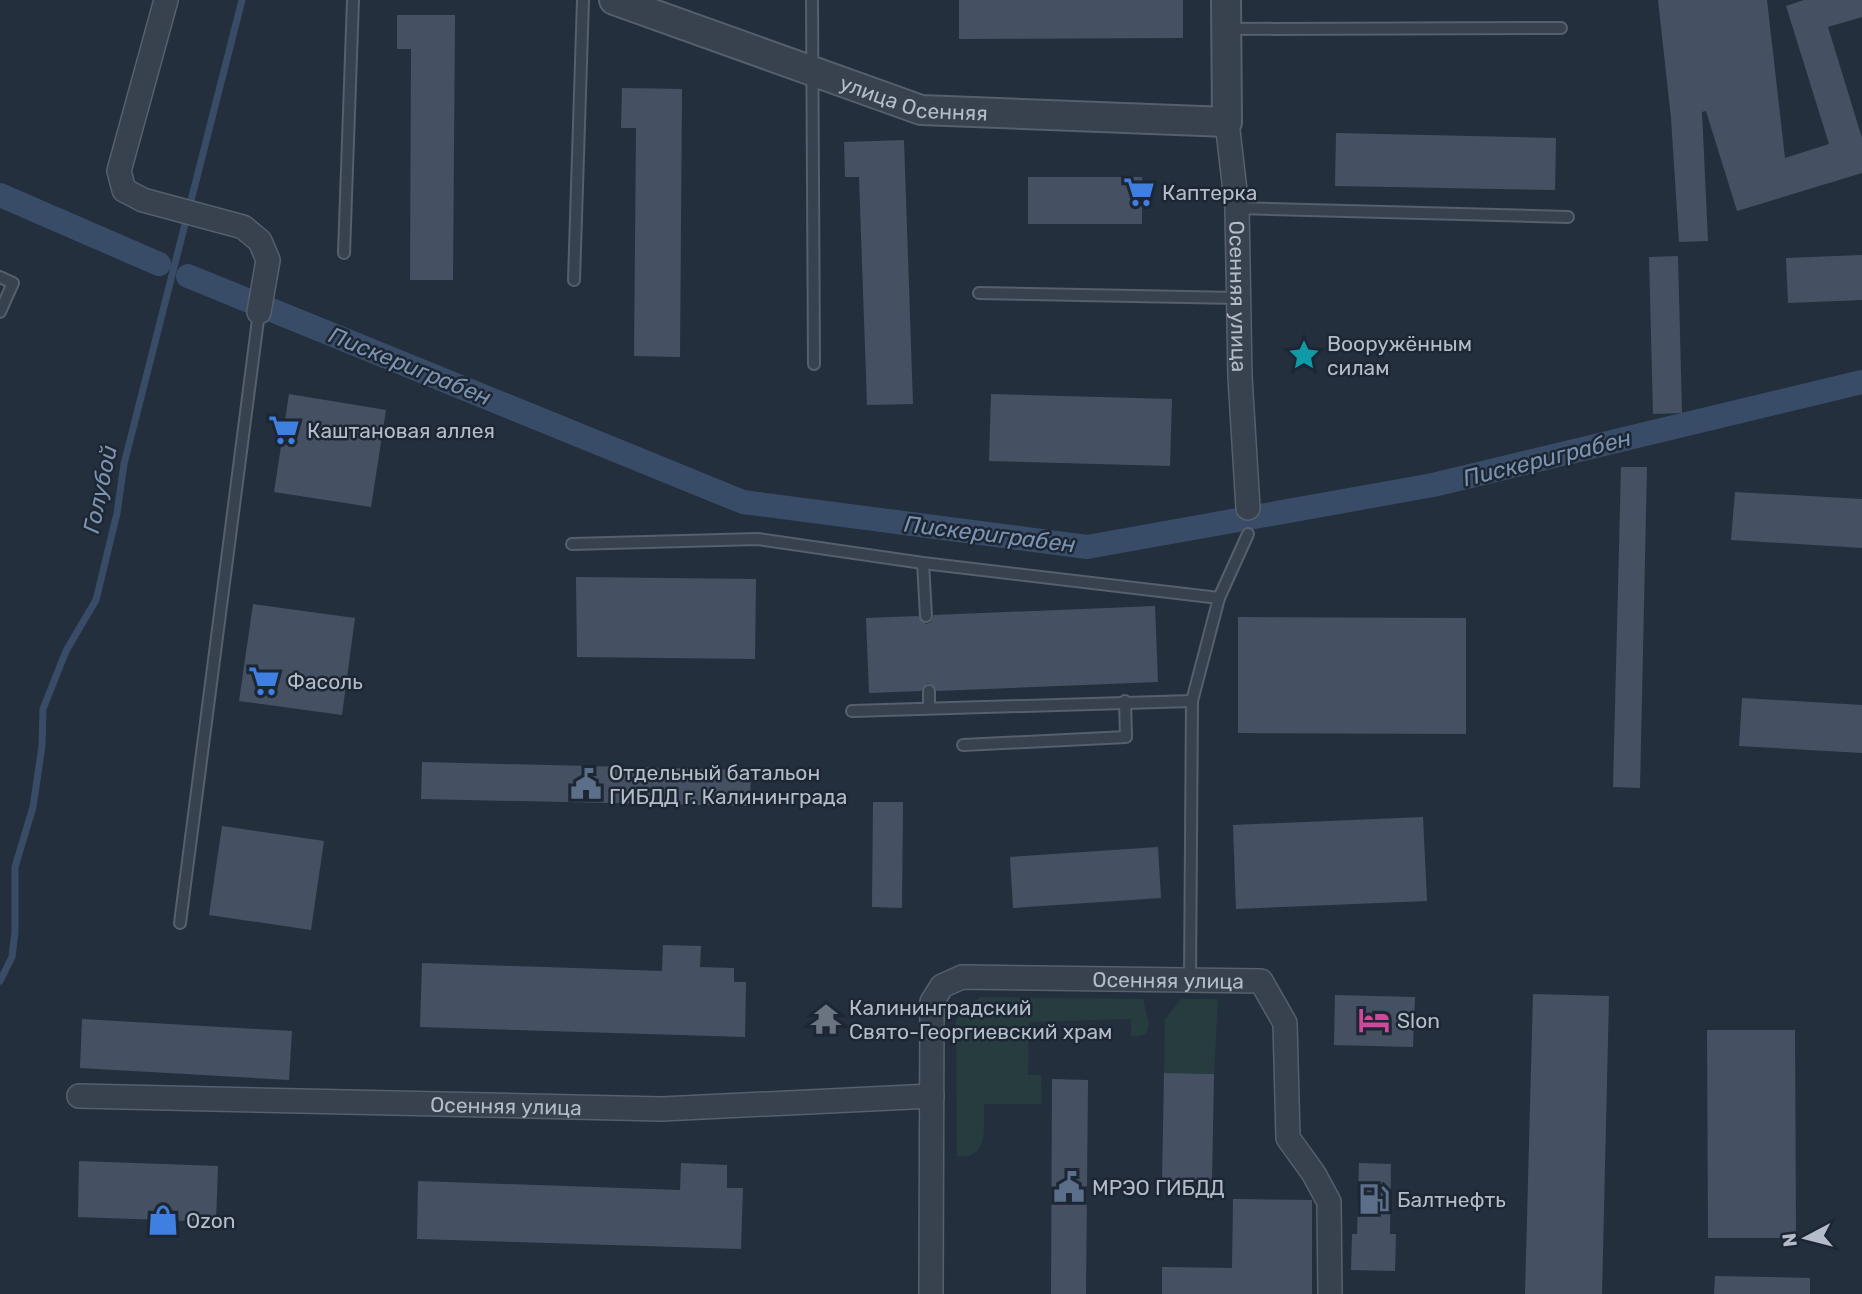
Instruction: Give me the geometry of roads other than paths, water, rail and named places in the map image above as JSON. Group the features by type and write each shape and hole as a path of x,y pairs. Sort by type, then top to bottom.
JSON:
{"street":[{"path":"166,0 119,171 124,190 143,200 243,227 260,241 268,260 260,304"},
{"name":"улица Осенняя","path":"614,0 811,68 921,110 1227,122"},
{"name":"Осенняя улица","path":"1226,0 1227,122 1237,208 1238,298 1248,508"},
{"name":"Осенняя улица","path":"931,1294 932,1002 942,986 962,977 1261,981 1285,1023 1288,1138 1314,1174 1329,1202 1330,1294"},
{"name":"Осенняя улица","path":"79,1096 662,1109 932,1096"}],"lane":[{"path":"344,253 353,0"},
{"path":"574,280 583,0"},
{"path":"812,0 814,364"},
{"path":"1226,29 1561,28"},
{"path":"1237,208 1568,217"},
{"path":"0,277 13,283 0,312"},
{"path":"979,293 1238,298"},
{"path":"180,923 260,304"},
{"path":"1189,980 1192,701 1219,598 1248,534"},
{"path":"572,544 758,539 923,563 1219,598"},
{"path":"923,563 926,616"},
{"path":"929,691 929,708"},
{"path":"963,745 1126,737 1125,701"},
{"path":"852,711 1192,701"}],"waterway":[{"name":"Голубой","path":"0,981 12,957 15,932 15,867 33,807 42,746 43,709 66,651 96,600 117,513 124,464 242,0"},
{"name":"Пискериграбен","path":"0,195 159,264"},
{"name":"Пискериграбен","path":"188,276 743,502 1087,547 1433,485 1862,382"}],"place":[{"name":"Каптерка","path":"1139,192"},
{"name":"Вооружённым силам","path":"1304,355"},
{"name":"Каштановая аллея","path":"284,430"},
{"name":"Фасоль","path":"264,681"},
{"name":"Отдельный батальон ГИБДД г. Калининграда","path":"586,784"},
{"name":"Калининградский Свято-Георгиевский храм","path":"826,1019"},
{"name":"Slon","path":"1374,1020"},
{"name":"МРЭО ГИБДД","path":"1069,1187"},
{"name":"Балтнефть","path":"1374,1199"},
{"name":"Ozon","path":"163,1220"}]}
